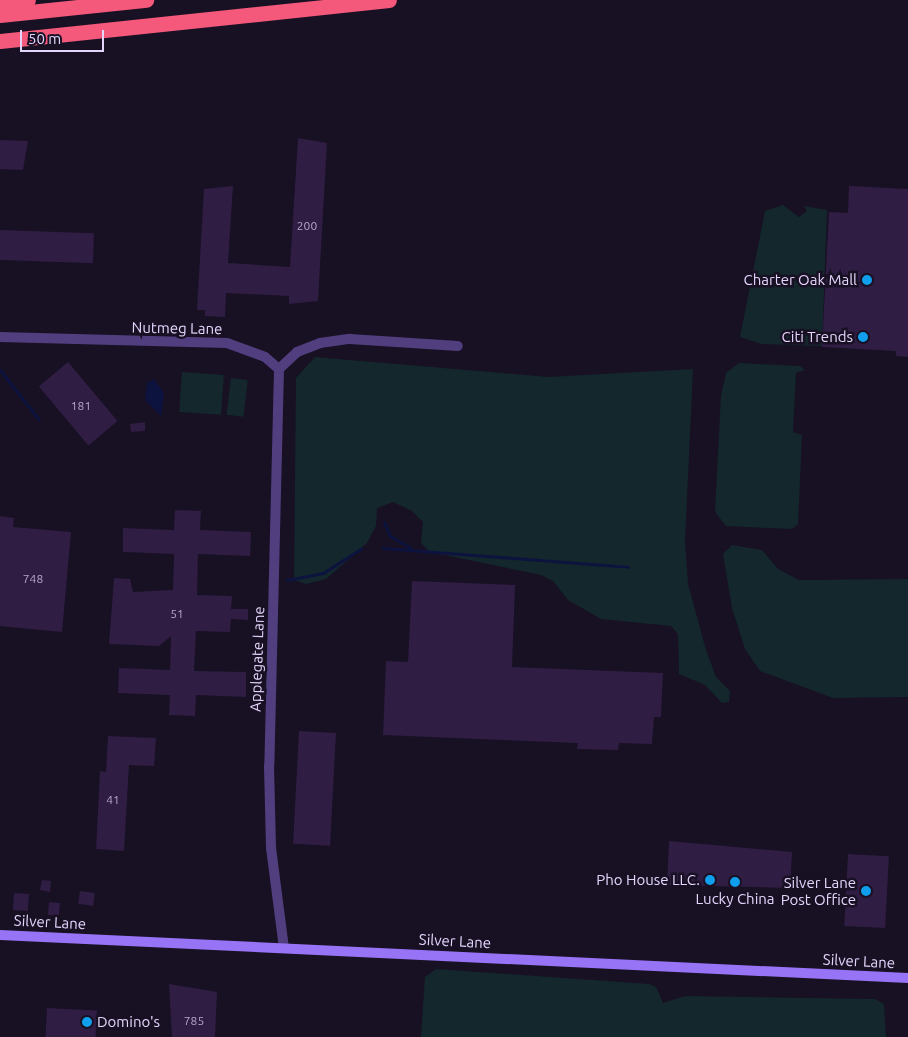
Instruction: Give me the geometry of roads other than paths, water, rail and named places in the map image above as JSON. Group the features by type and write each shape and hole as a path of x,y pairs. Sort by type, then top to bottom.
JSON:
{"highway":[{"path":"0,3 28,0"},
{"path":"0,15 146,0"},
{"path":"0,41 389,0"}],"main road":[{"name":"Silver Lane","path":"0,935 908,978"}],"street":[{"name":"Nutmeg Lane","path":"0,336 227,343 265,357 279,369"},
{"path":"279,369 297,352 320,343 350,339 458,346"},
{"name":"Applegate Lane","path":"279,369 269,766 272,848 284,948"}],"waterway":[{"path":"0,370 39,420"},
{"path":"384,522 390,536 411,548"},
{"path":"287,580 323,573 362,548"},
{"path":"383,548 628,567"}],"place":[{"name":"Charter Oak Mall","path":"867,280"},
{"name":"Citi Trends","path":"863,337"},
{"name":"Pho House LLC.","path":"710,880"},
{"name":"Lucky China","path":"735,882"},
{"name":"Silver Lane Post Office","path":"866,891"},
{"name":"Domino's","path":"87,1022"}]}
